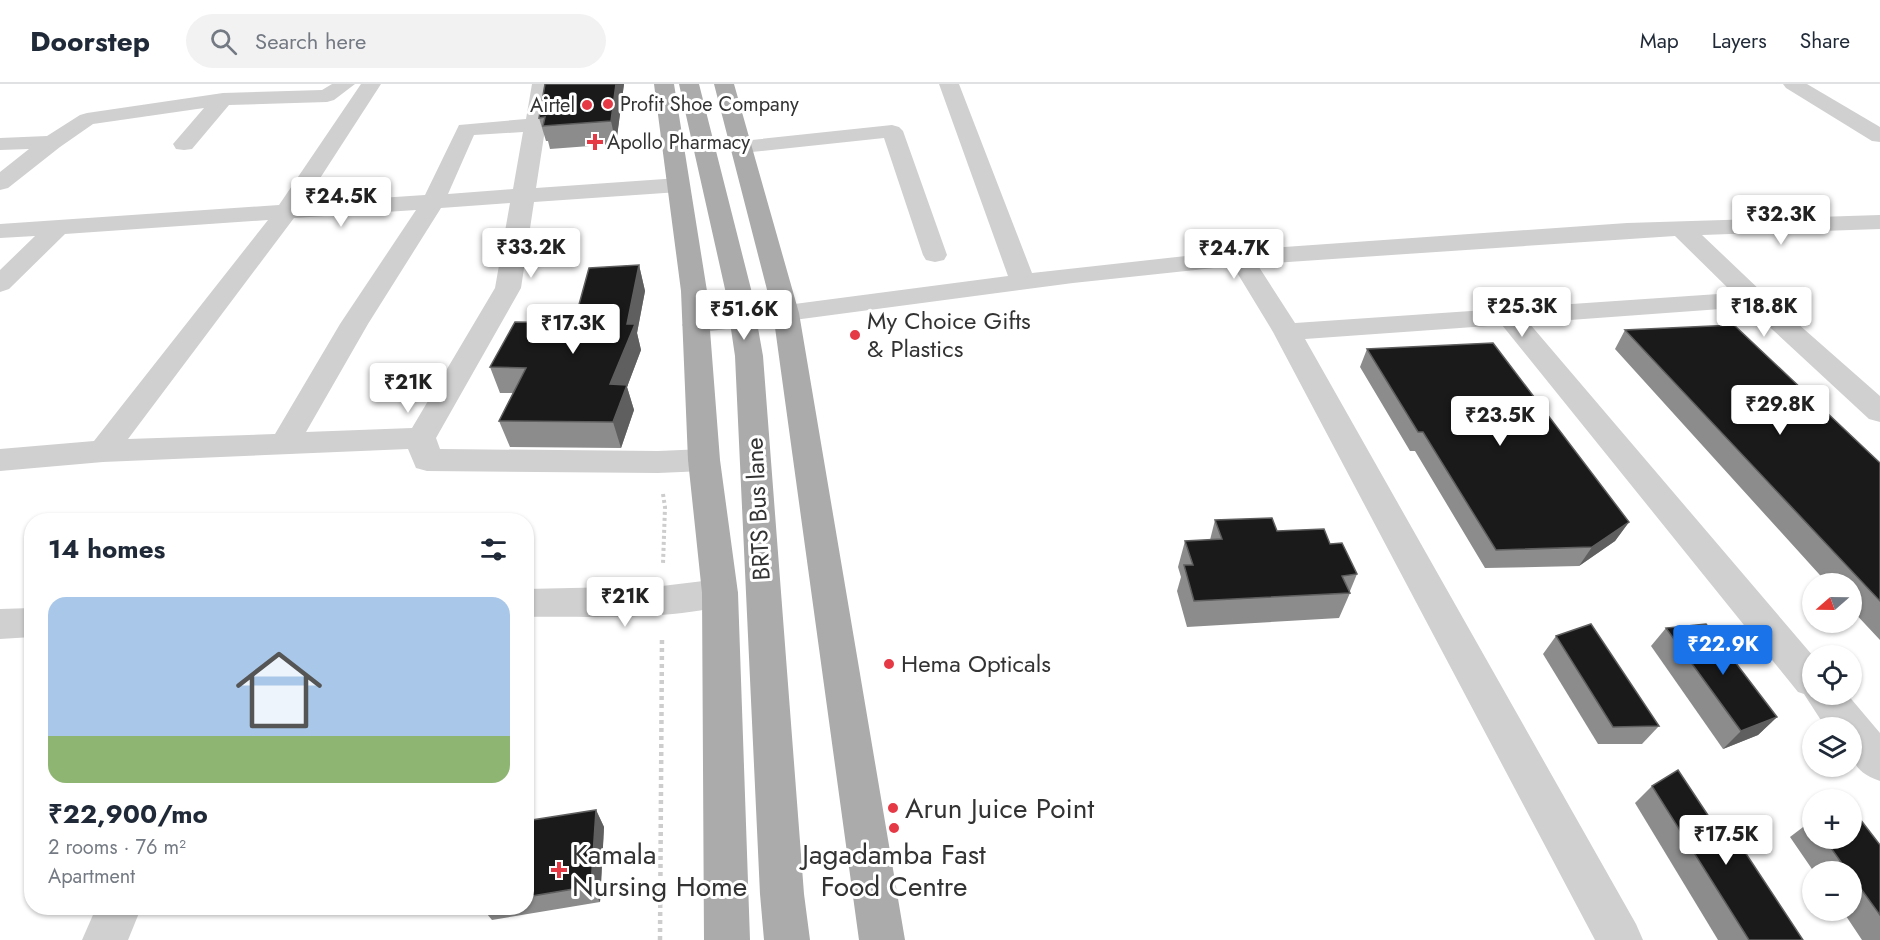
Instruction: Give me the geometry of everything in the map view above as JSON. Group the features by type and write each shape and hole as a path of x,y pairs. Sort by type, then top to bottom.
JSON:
{"main road":[{"path":"664,84 696,325 704,460 720,593 727,940"},
{"name":"BRTS Bus lane","path":"689,84 743,319 749,356 782,894 787,940"},
{"path":"724,84 786,313 882,940"}],"street":[{"path":"0,183 52,142 87,119 223,99 327,96 345,84"},
{"path":"103,451 287,211 371,84"},
{"path":"542,84 521,197 518,234 508,288 421,438 427,460 658,462 704,460"},
{"path":"949,84 1023,283"},
{"path":"1793,84 1880,136"},
{"path":"184,144 223,99"},
{"path":"285,443 354,324 433,202 466,129 534,125"},
{"path":"742,147 892,131 935,255"},
{"path":"0,144 52,142"},
{"path":"0,231 679,185"},
{"path":"696,325 1073,275 1240,258 1616,231 1880,222"},
{"path":"0,284 58,227"},
{"path":"1681,228 1754,299 1880,412"},
{"path":"1240,258 1287,332 1620,940"},
{"path":"1287,332 1754,299"},
{"path":"1510,317 1802,669"},
{"path":"0,460 103,451 421,438"},
{"path":"534,603 662,600 720,593"},
{"path":"0,624 24,622"},
{"path":"1832,705 1842,717"},
{"path":"1862,741 1880,763"},
{"path":"105,940 116,915"}],"path":[{"path":"658,462 665,507 662,600 660,940"}],"building":[{"path":"545,84 616,84 611,121 543,126 545,117 539,118"},
{"path":"639,265 627,324 635,324 610,384 627,385 613,422 499,421 526,368 490,367 515,322 574,323 589,268"},
{"path":"1734,325 1880,463 1880,601 1862,582 1862,573 1854,573 1625,330"},
{"path":"1493,343 1629,522 1592,547 1496,550 1423,432 1418,432 1367,349"},
{"path":"1272,518 1277,531 1324,529 1330,544 1342,543 1357,574 1342,576 1350,593 1194,601 1184,565 1193,565 1185,541 1222,539 1215,520"},
{"path":"1591,624 1659,726 1613,727 1556,636"},
{"path":"1706,624 1777,717 1741,731 1666,628"},
{"path":"1678,770 1725,841 1735,837 1803,940 1749,940 1652,786"},
{"path":"596,810 591,886 534,896 534,820"},
{"path":"1862,822 1880,845 1880,915 1862,890 1862,861 1840,861 1832,849 1862,849"}],"place":[{"name":"Profit Shoe Company","path":"608,104"},
{"name":"Airtel","path":"587,105"},
{"name":"Apollo Pharmacy","path":"595,142"},
{"name":"My Choice Gifts & Plastics","path":"855,335"},
{"name":"Hema Opticals","path":"889,664"},
{"name":"Arun Juice Point","path":"893,808"},
{"name":"Jagadamba Fast Food Centre","path":"894,828"},
{"name":"Kamala Nursing Home","path":"559,870"}]}
